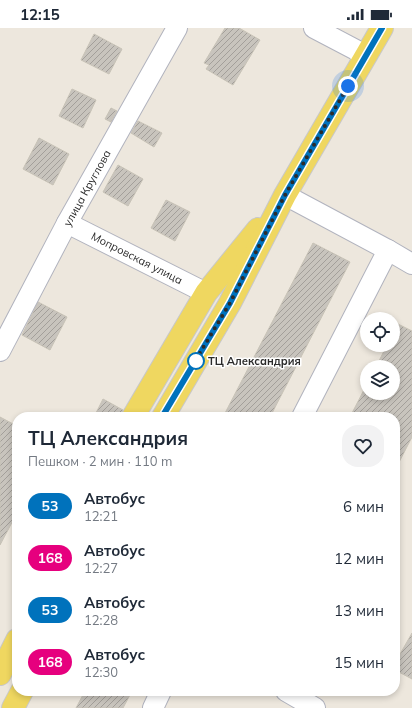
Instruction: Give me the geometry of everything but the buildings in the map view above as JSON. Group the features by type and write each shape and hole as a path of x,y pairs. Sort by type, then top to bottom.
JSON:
{"main road":[{"path":"165,412 230,303 285,195 382,28"},
{"path":"136,412 206,293 285,195"},
{"path":"0,674 12,650"},
{"path":"13,708 19,696"}],"street":[{"name":"улица Круглова","path":"0,351 67,223 177,28"},
{"path":"314,28 356,50 364,58"},
{"path":"285,195 412,264"},
{"name":"Мопровская улица","path":"67,223 206,293"},
{"path":"305,412 388,250"},
{"path":"153,708 159,696"},
{"path":"295,696 316,708"}],"bus line":[{"name":"53","path":"165,412 230,303 285,195 382,28"}],"place":[{"name":"ТЦ Александрия","path":"196,361"}],"route":[{"path":"196,361 192,366 230,303 285,195 348,86"}]}
